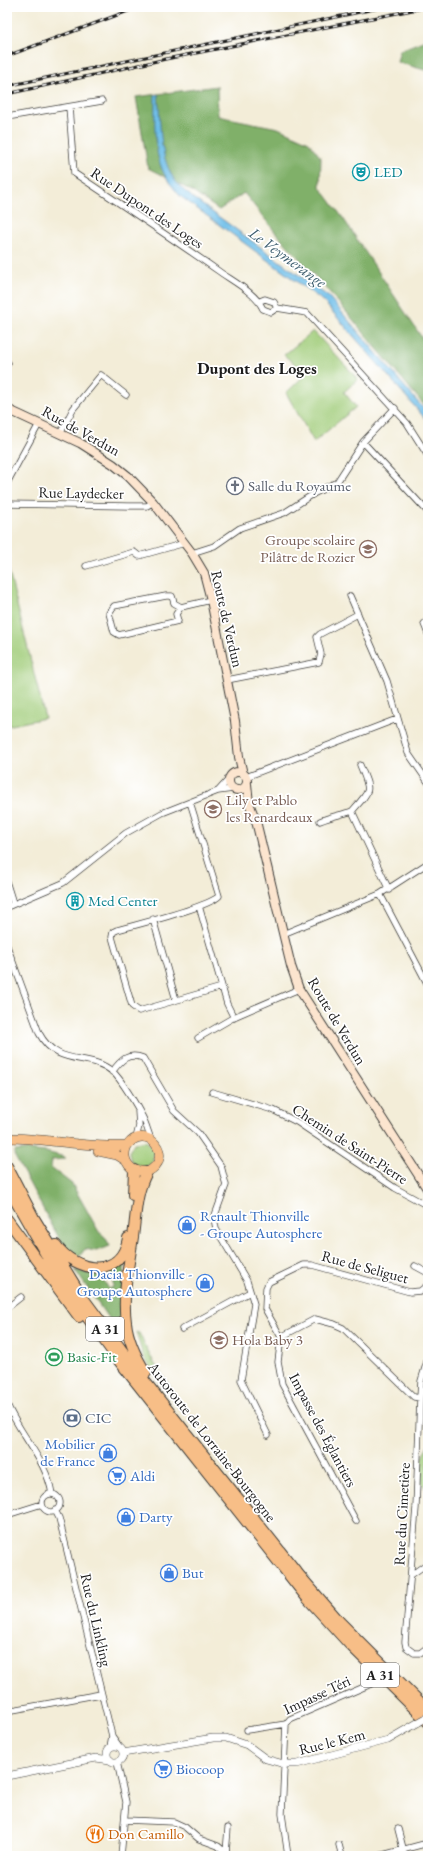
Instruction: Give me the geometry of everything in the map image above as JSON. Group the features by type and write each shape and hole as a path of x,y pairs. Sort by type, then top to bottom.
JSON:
{"highway":[{"name":"Autoroute de Lorraine-Bourgogne","path":"7,1166 34,1218 81,1295 102,1325 300,1576 340,1622 428,1710"},
{"path":"34,1218 62,1253 72,1261 88,1267 99,1267 110,1264 121,1256 127,1241 133,1201 134,1170"},
{"path":"147,1172 139,1191 125,1296 126,1323 136,1356 186,1433"},
{"name":"Autoroute de Lorraine-Bourgogne","path":"7,1186 57,1272 119,1361 307,1598 424,1722"},
{"path":"7,1219 108,1355 119,1361"}],"main road":[{"name":"Rue de Verdun","path":"7,409 92,450 128,476 153,502"},
{"name":"Route de Verdun","path":"153,502 185,543 204,573 211,600 235,721 240,777 256,822 282,934 291,966 300,990 428,1190"},
{"name":"Route de Verdun","path":"240,777 230,785 249,803"},
{"path":"235,790 244,788 240,777"},
{"path":"8,1141 99,1151 117,1155 126,1160 134,1170 147,1172 152,1169 159,1160 159,1148 151,1139 144,1137 136,1138 127,1146 125,1150 126,1160"},
{"path":"8,1141 38,1139 108,1147 127,1146"}],"street":[{"path":"7,117 102,101"},
{"name":"Rue Dupont des Loges","path":"69,107 74,173 162,231 260,301 263,309 271,312 277,308 308,313 395,408 407,423 428,456"},
{"name":"Rue Dupont des Loges","path":"260,301 265,299 274,302 277,308"},
{"path":"60,434 73,409 101,375 126,395"},
{"path":"192,553 214,546 240,528 284,513 315,493 337,482 364,442 395,408"},
{"path":"7,483 39,424"},
{"path":"364,442 428,512"},
{"name":"Rue Laydecker","path":"7,504 147,506 153,502"},
{"path":"86,566 134,552 139,556 185,543"},
{"path":"181,607 174,603 172,596 166,596 114,606 109,613 114,632 120,635 178,621 176,614 181,607 211,600"},
{"path":"350,596 387,681 408,753 428,782"},
{"path":"227,680 319,662 321,654 317,637 358,614"},
{"path":"428,620 424,624 428,634"},
{"path":"7,907 13,903 63,883 126,833 162,814 218,791 240,777 397,719"},
{"path":"320,820 335,814 342,815 352,811 368,793 369,787 360,765"},
{"path":"218,791 235,790"},
{"path":"190,802 219,896 214,901 113,932 112,937 132,1006 139,1011 222,987"},
{"path":"352,811 389,890"},
{"path":"282,934 389,890 428,863"},
{"path":"7,884 13,903"},
{"path":"380,894 428,985"},
{"path":"199,906 227,1004 234,1018"},
{"path":"153,920 176,1000"},
{"path":"7,946 39,1033 45,1044 56,1052 92,1062 112,1072 143,1117 151,1139"},
{"path":"198,1038 234,1018 300,990"},
{"path":"112,1072 128,1055 135,1055 143,1058 174,1111 198,1133 221,1166 226,1185 214,1218 216,1229 247,1281 254,1304 241,1380 268,1435"},
{"name":"Chemin de Saint-Pierre","path":"212,1092 273,1110 297,1122 395,1188 428,1206"},
{"path":"136,1138 139,1126 138,1110"},
{"name":"Rue de Seliguet","path":"281,1337 265,1309 266,1288 273,1280 304,1265 308,1264 410,1292 420,1291 428,1285"},
{"path":"415,1266 428,1273"},
{"path":"182,1329 250,1292"},
{"path":"7,1308 21,1297"},
{"path":"281,1337 311,1320 318,1320 339,1326 414,1397 420,1398"},
{"name":"Impasse des Églantiers","path":"281,1337 278,1362 282,1384 356,1520"},
{"name":"Rue du Cimetière","path":"428,1358 421,1381 417,1491 406,1647 414,1653 420,1653 428,1647"},
{"path":"7,1404 16,1425 45,1470 52,1494"},
{"path":"52,1494 57,1496 59,1501 59,1506 55,1510 47,1510 42,1504 44,1497 52,1494"},
{"path":"7,1515 42,1504"},
{"name":"Rue du Linkling","path":"55,1510 59,1518 112,1736 121,1750"},
{"path":"411,1575 428,1563"},
{"name":"Impasse Téri","path":"247,1730 286,1724 290,1719 371,1684"},
{"path":"7,1711 101,1694"},
{"name":"Rue le Kem","path":"121,1750 213,1738 226,1738 247,1745 266,1759 284,1764 307,1763 388,1740 424,1722 428,1717"},
{"path":"286,1724 282,1814 288,1856"},
{"name":"Rue du Linkling","path":"109,1749 112,1736"},
{"path":"96,1758 115,1745 121,1750 121,1760 117,1762"},
{"path":"109,1749 107,1756 110,1760"},
{"path":"7,1776 96,1758 117,1762"},
{"path":"117,1762 126,1802 121,1856"},
{"path":"125,1820 174,1822 185,1827 199,1839 218,1846 226,1855"},
{"path":"226,1855 228,1828"},
{"path":"398,1829 404,1853"},
{"path":"379,1856 404,1853 428,1843"},
{"path":"339,1845 342,1856"}],"green space":[{"path":"428,39 428,71 397,62 400,50"},
{"path":"217,86 218,116 278,128 309,142 321,158 320,187 343,218 428,347 428,410 333,296 276,233 244,193 219,210 190,190 148,168 136,97"},
{"path":"313,331 358,379 344,392 356,407 314,442 286,393 306,374 284,355"},
{"path":"7,564 45,718 7,726"},
{"path":"146,1141 156,1150 153,1154 153,1162 145,1167 137,1166 132,1161 129,1152 134,1143"},
{"path":"26,1150 46,1152 65,1157 65,1159 52,1160 51,1168 72,1184 99,1232 105,1237 110,1246 96,1251 85,1249 79,1257 71,1252 61,1242 14,1155 15,1151"},
{"path":"125,1261 121,1301 121,1330 117,1331 75,1270 101,1276 109,1289 113,1287 113,1279 109,1271"},
{"path":"136,1332 139,1333 154,1363 184,1407 181,1409 158,1380 143,1356"},
{"path":"428,1445 428,1491 420,1481 423,1455"}],"water":[{"path":"158,94 163,152 166,163 179,185 193,198 329,297 428,414 428,422 323,301 180,196 167,179 159,160 155,138 155,95"}],"railway":[{"path":"7,56 139,7"},
{"path":"7,86 384,7"},
{"path":"7,94 166,59 428,7"}],"place":[{"name":"LED","path":"361,172"},
{"name":"Salle du Royaume","path":"235,486"},
{"name":"Groupe scolaire Pilâtre de Rozier","path":"368,549"},
{"name":"Lily et Pablo les Renardeaux","path":"213,809"},
{"name":"Med Center","path":"75,901"},
{"name":"Renault Thionville - Groupe Autosphere","path":"187,1225"},
{"name":"Dacia Thionville - Groupe Autosphere","path":"205,1283"},
{"name":"Hola Baby 3","path":"219,1340"},
{"name":"Basic-Fit","path":"54,1357"},
{"name":"CIC","path":"72,1418"},
{"name":"Mobilier de France","path":"108,1453"},
{"name":"Aldi","path":"117,1476"},
{"name":"Darty","path":"126,1517"},
{"name":"But","path":"169,1573"},
{"name":"Biocoop","path":"163,1769"},
{"name":"Don Camillo","path":"95,1834"}],"district":[{"name":"Dupont des Loges","path":"257,368"}],"water label":[{"name":"Le Veymerange","path":"288,257"}]}
